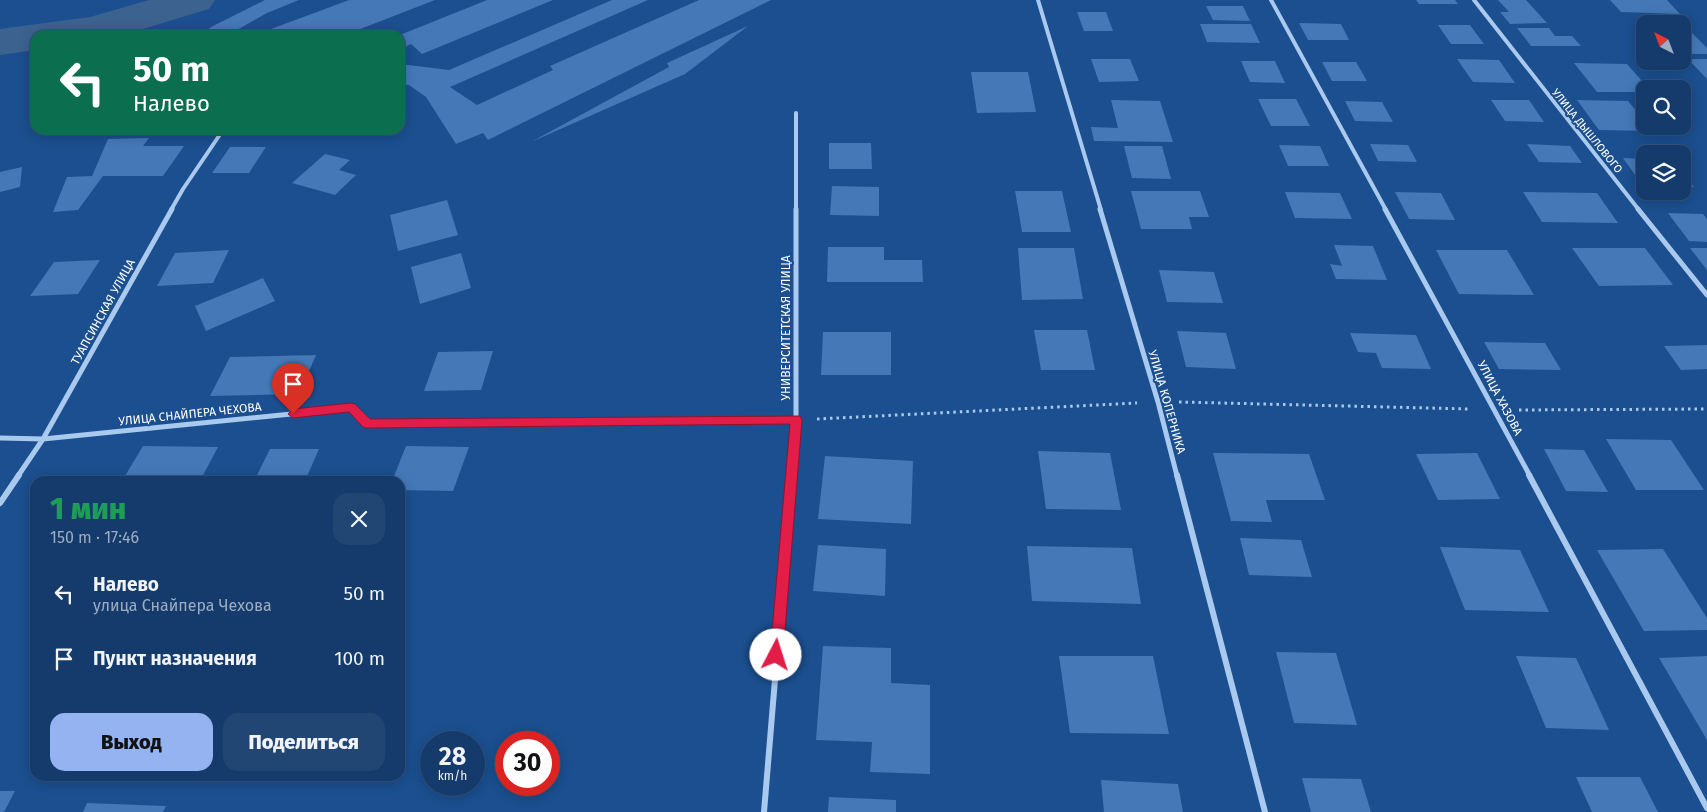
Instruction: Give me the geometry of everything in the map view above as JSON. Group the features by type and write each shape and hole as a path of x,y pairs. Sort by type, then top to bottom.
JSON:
{"street":[{"name":"УЛИЦА КОПЕРНИКА","path":"1038,0 1158,402 1265,812"},
{"name":"УЛИЦА ХАЗОВА","path":"1271,0 1495,410 1707,808"},
{"name":"УЛИЦА ДЫШЛОВОГО","path":"1474,0 1580,137 1707,295"},
{"name":"УНИВЕРСИТЕТСКАЯ УЛИЦА","path":"764,812 796,420 796,113"},
{"name":"ТУАПСИНСКАЯ УЛИЦА","path":"0,504 43,439 183,189 220,135"},
{"name":"УЛИЦА СНАЙПЕРА ЧЕХОВА","path":"0,438 43,439 351,408 367,424 796,420"}],"path":[{"path":"796,420 1158,402 1495,410 1707,409"}],"building":[{"path":"265,0 299,0 267,13 237,30 207,30"},
{"path":"349,0 435,0 358,30 268,30"},
{"path":"487,0 553,0 422,54 411,44 405,47 405,33"},
{"path":"612,0 648,0 450,87 477,105 553,70 550,66 699,0 771,0 488,140 483,133 456,144 426,97 409,85 405,85 405,65 449,70"},
{"path":"1416,0 1455,0 1458,4 1419,4"},
{"path":"1498,0 1526,0 1547,23 1510,24 1500,12 1509,12"},
{"path":"1610,0 1667,0 1680,14 1621,12"},
{"path":"1206,6 1243,6 1250,21 1213,20"},
{"path":"1077,12 1106,12 1113,31 1084,31"},
{"path":"1299,23 1341,24 1349,40 1308,40"},
{"path":"1200,24 1251,24 1260,43 1207,42"},
{"path":"1438,25 1470,25 1484,44 1451,44"},
{"path":"748,26 685,74 531,142 669,67 667,63"},
{"path":"1517,28 1549,28 1555,36 1572,36 1581,46 1531,46"},
{"path":"1691,32 1707,48 1707,54 1691,54"},
{"path":"1091,59 1130,59 1139,81 1099,82"},
{"path":"1457,59 1499,60 1515,83 1473,82"},
{"path":"1691,59 1707,59 1707,79 1691,62"},
{"path":"1241,61 1275,61 1285,83 1250,82"},
{"path":"1322,62 1356,62 1367,81 1332,81"},
{"path":"1574,63 1627,64 1641,80 1636,80 1636,92 1597,92"},
{"path":"971,72 1028,72 1036,112 977,113"},
{"path":"1258,99 1296,99 1310,126 1271,126"},
{"path":"1111,100 1160,101 1173,142 1094,141 1091,127 1118,128"},
{"path":"1491,100 1529,100 1544,122 1505,121"},
{"path":"1577,100 1628,101 1636,110 1636,131 1599,130"},
{"path":"1345,101 1382,102 1393,122 1355,121"},
{"path":"149,138 143,146 184,146 163,176 103,176 78,210 53,212 67,177 92,176 108,139"},
{"path":"829,143 871,143 872,169 829,169"},
{"path":"1370,144 1408,145 1417,162 1378,161"},
{"path":"1527,144 1570,146 1582,163 1539,162"},
{"path":"1279,145 1320,146 1329,166 1288,166"},
{"path":"1124,146 1162,146 1171,179 1132,178"},
{"path":"230,147 266,147 249,173 212,173"},
{"path":"325,154 350,160 339,170 356,175 335,195 292,183"},
{"path":"1623,158 1636,159 1636,176"},
{"path":"22,167 20,187 0,192 0,172"},
{"path":"832,186 879,187 879,216 830,215"},
{"path":"1015,191 1062,191 1071,232 1022,232"},
{"path":"1131,191 1200,191 1209,217 1189,217 1192,229 1141,229"},
{"path":"1285,192 1340,193 1352,219 1295,218"},
{"path":"1395,192 1441,193 1455,220 1409,219"},
{"path":"1523,192 1597,193 1618,223 1542,222"},
{"path":"447,200 458,235 398,251 390,215"},
{"path":"1668,213 1703,214 1707,219 1707,242 1689,241"},
{"path":"1334,245 1373,246 1387,280 1336,279 1330,264 1342,266"},
{"path":"828,247 884,247 884,260 922,260 923,282 827,282"},
{"path":"1018,248 1074,248 1083,299 1022,300"},
{"path":"1572,248 1645,248 1673,285 1599,286"},
{"path":"1690,248 1707,248 1707,270"},
{"path":"229,250 213,283 157,286 175,253"},
{"path":"1436,250 1507,250 1534,295 1459,294"},
{"path":"461,253 471,288 420,304 411,267"},
{"path":"100,260 78,294 30,296 54,262"},
{"path":"1159,270 1214,272 1223,303 1167,302"},
{"path":"263,278 275,301 206,331 195,306"},
{"path":"1034,330 1087,330 1095,370 1041,370"},
{"path":"1177,331 1226,333 1236,369 1186,367"},
{"path":"823,332 891,332 891,375 821,375"},
{"path":"1350,333 1416,335 1431,369 1382,368 1376,353 1358,352"},
{"path":"1484,342 1545,343 1561,370 1499,369"},
{"path":"1707,345 1707,369 1681,370 1664,346"},
{"path":"493,351 481,390 424,391 438,352"},
{"path":"316,355 299,394 210,396 230,357"},
{"path":"1606,439 1671,440 1704,490 1636,490"},
{"path":"143,446 218,447 203,476 125,476"},
{"path":"406,446 469,447 453,491 405,490 405,476 394,476"},
{"path":"270,449 319,449 307,476 256,476"},
{"path":"1544,449 1584,450 1608,492 1566,491"},
{"path":"1038,451 1110,453 1121,510 1046,509"},
{"path":"1213,453 1309,454 1325,500 1266,500 1272,522 1231,521"},
{"path":"1477,453 1500,499 1438,500 1416,454"},
{"path":"825,456 913,461 911,524 818,519"},
{"path":"1240,538 1301,540 1312,577 1249,575"},
{"path":"818,545 886,549 885,596 813,591"},
{"path":"1027,546 1132,548 1141,604 1032,601"},
{"path":"1440,547 1520,550 1549,612 1465,610"},
{"path":"1663,549 1707,618 1707,630 1644,631 1597,550"},
{"path":"823,646 891,648 891,683 930,685 930,774 870,772 872,742 816,740"},
{"path":"1276,652 1336,653 1357,725 1294,723"},
{"path":"1059,656 1153,656 1169,734 1070,733"},
{"path":"1516,656 1576,658 1609,730 1546,728"},
{"path":"1707,656 1707,740 1659,658"},
{"path":"1576,777 1640,777 1658,812 1592,812"},
{"path":"1302,778 1361,779 1371,812 1311,812"},
{"path":"1101,780 1178,784 1183,812 1104,812"},
{"path":"0,791 15,791 4,812 0,812"},
{"path":"829,797 896,800 896,812 828,812"},
{"path":"87,803 166,806 163,812 83,812"}],"waterway":[{"path":"94,30 194,0"},
{"path":"0,42 30,38"}],"route":[{"path":"293,414 351,408 367,424 527,421 796,420 776,655"}]}
